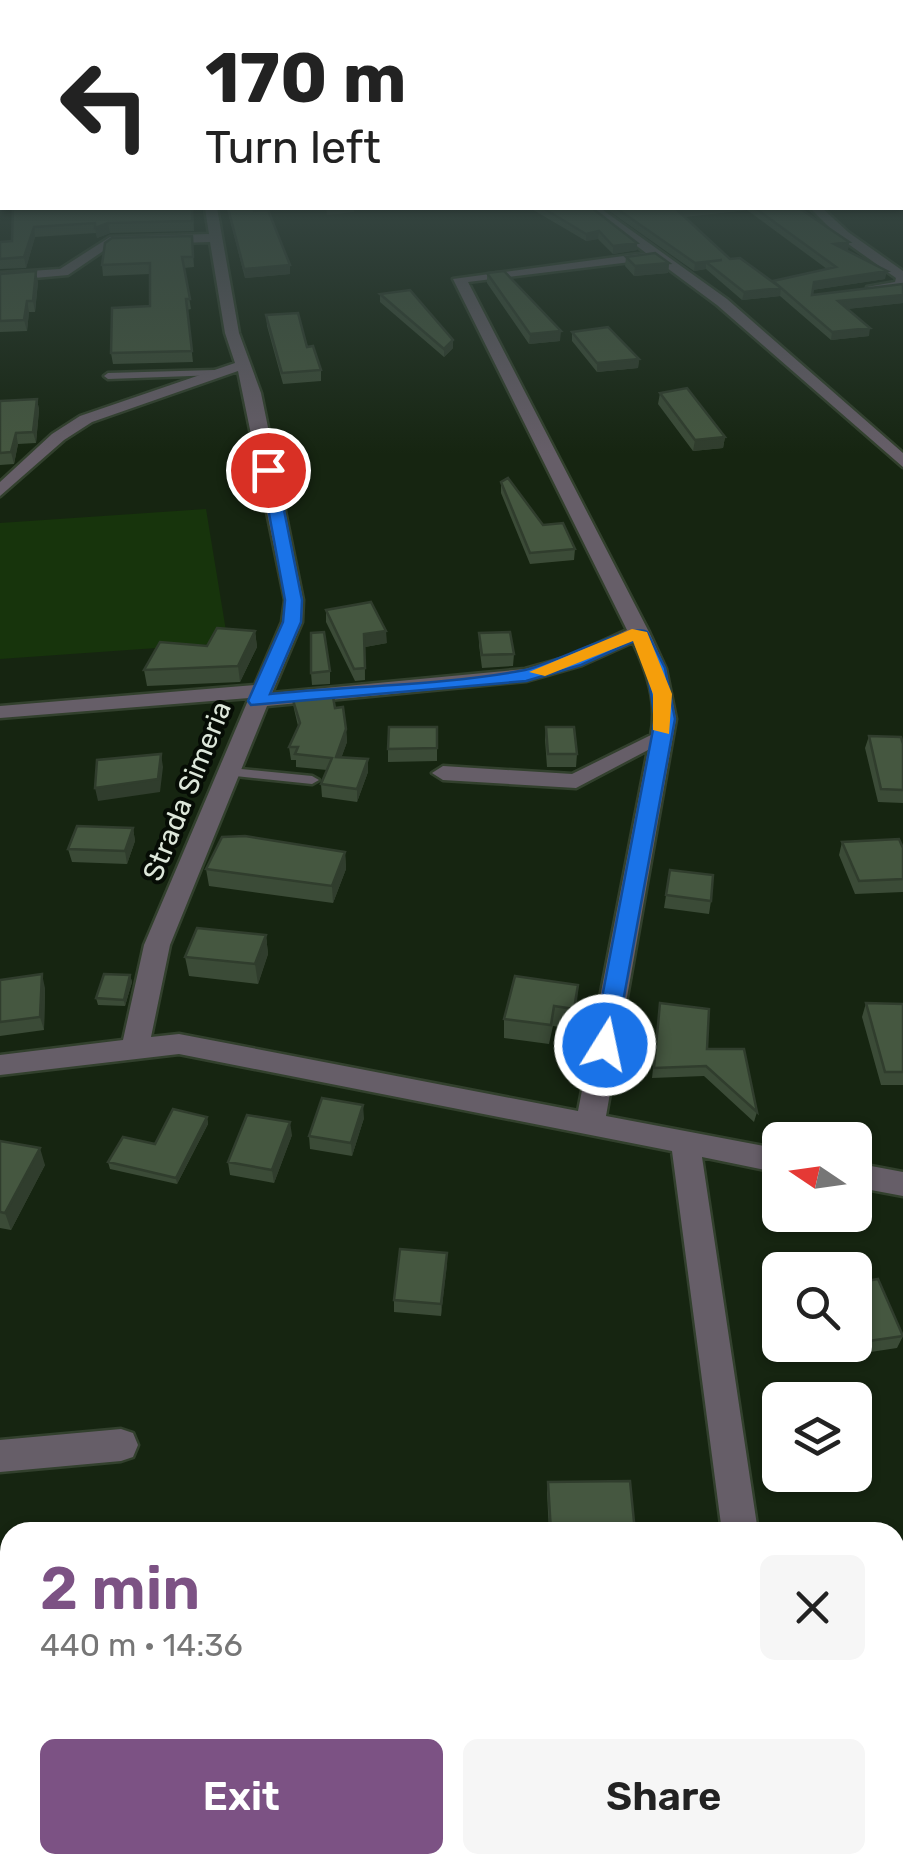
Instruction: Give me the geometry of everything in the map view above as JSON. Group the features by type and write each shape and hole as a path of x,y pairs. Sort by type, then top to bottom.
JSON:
{"street":[{"name":"Strada Simeria","path":"136,1049 158,945 292,622 294,600 252,392 242,366 223,278"},
{"path":"465,278 460,279 528,422 638,632 662,694 665,719 590,1124"},
{"path":"689,278 903,462"},
{"path":"856,292 894,288 902,285 902,278"},
{"path":"0,491 71,418 242,366"},
{"path":"0,712 526,675 575,661 638,632"},
{"path":"444,773 576,781 649,742 660,742"},
{"path":"0,1065 179,1044 248,1054 762,1157"},
{"path":"685,1142 739,1522"},
{"path":"872,1178 903,1184"},
{"path":"0,1456 120,1445"}],"lane":[{"path":"108,376 214,372"},
{"path":"231,772 312,780"}],"green space":[{"path":"206,509 228,643 0,659 0,523"}],"building":[{"path":"0,278 35,278 33,301 27,301 24,320 0,321"},
{"path":"150,278 186,278 192,351 111,353 112,308 150,306"},
{"path":"491,278 511,278 561,331 530,334"},
{"path":"727,278 768,278 781,288 744,292"},
{"path":"838,278 814,282 812,295 903,284 903,295 838,301 870,328 832,332 773,281"},
{"path":"410,290 453,340 444,349 380,294"},
{"path":"298,313 307,347 313,346 321,370 282,373 266,315"},
{"path":"608,327 639,359 597,363 572,332"},
{"path":"687,388 725,437 695,440 660,393"},
{"path":"37,399 33,432 16,433 11,452 0,453 0,401"},
{"path":"508,478 543,525 563,523 575,549 530,553 501,482"},
{"path":"371,602 386,631 364,634 365,668 354,669 326,610"},
{"path":"217,628 255,631 238,666 144,670 160,642 207,646"},
{"path":"324,632 330,671 311,673 311,633"},
{"path":"510,632 514,654 482,655 479,633"},
{"path":"332,691 335,708 343,707 346,729 336,757 368,759 357,789 321,784 332,758 295,754 298,747 289,747 300,723 292,697"},
{"path":"389,727 437,727 437,748 388,749"},
{"path":"546,727 574,727 577,754 548,754"},
{"path":"869,736 901,737 903,790 881,789"},
{"path":"161,754 158,779 95,788 97,760"},
{"path":"77,826 133,828 125,851 68,849"},
{"path":"245,836 345,852 332,886 206,869 222,837"},
{"path":"899,839 903,848 903,879 859,881 842,842"},
{"path":"670,870 713,875 711,901 666,895"},
{"path":"197,928 266,935 255,964 185,957"},
{"path":"42,974 40,1017 0,1022 0,980"},
{"path":"104,974 130,975 124,1000 96,998"},
{"path":"515,976 578,985 574,1009 554,1006 551,1025 504,1019"},
{"path":"660,1003 709,1009 707,1049 744,1049 757,1112 706,1066 654,1068"},
{"path":"866,1003 903,1004 903,1072 885,1072"},
{"path":"322,1098 363,1105 351,1143 309,1136"},
{"path":"173,1109 207,1117 176,1178 108,1162 123,1137 155,1144"},
{"path":"247,1115 290,1122 272,1170 228,1162"},
{"path":"0,1141 40,1148 5,1213 0,1212"},
{"path":"400,1249 447,1253 441,1304 394,1300"},
{"path":"878,1279 903,1336 872,1341 872,1280"},
{"path":"630,1481 634,1522 550,1522 548,1482"}],"slow traffic":[{"path":"538,672 575,661 638,632 656,668 665,719 662,730"}],"route":[{"path":"268,470 294,600 292,622 257,701 526,675 575,661 638,632 656,668 665,719 605,1045"}]}
